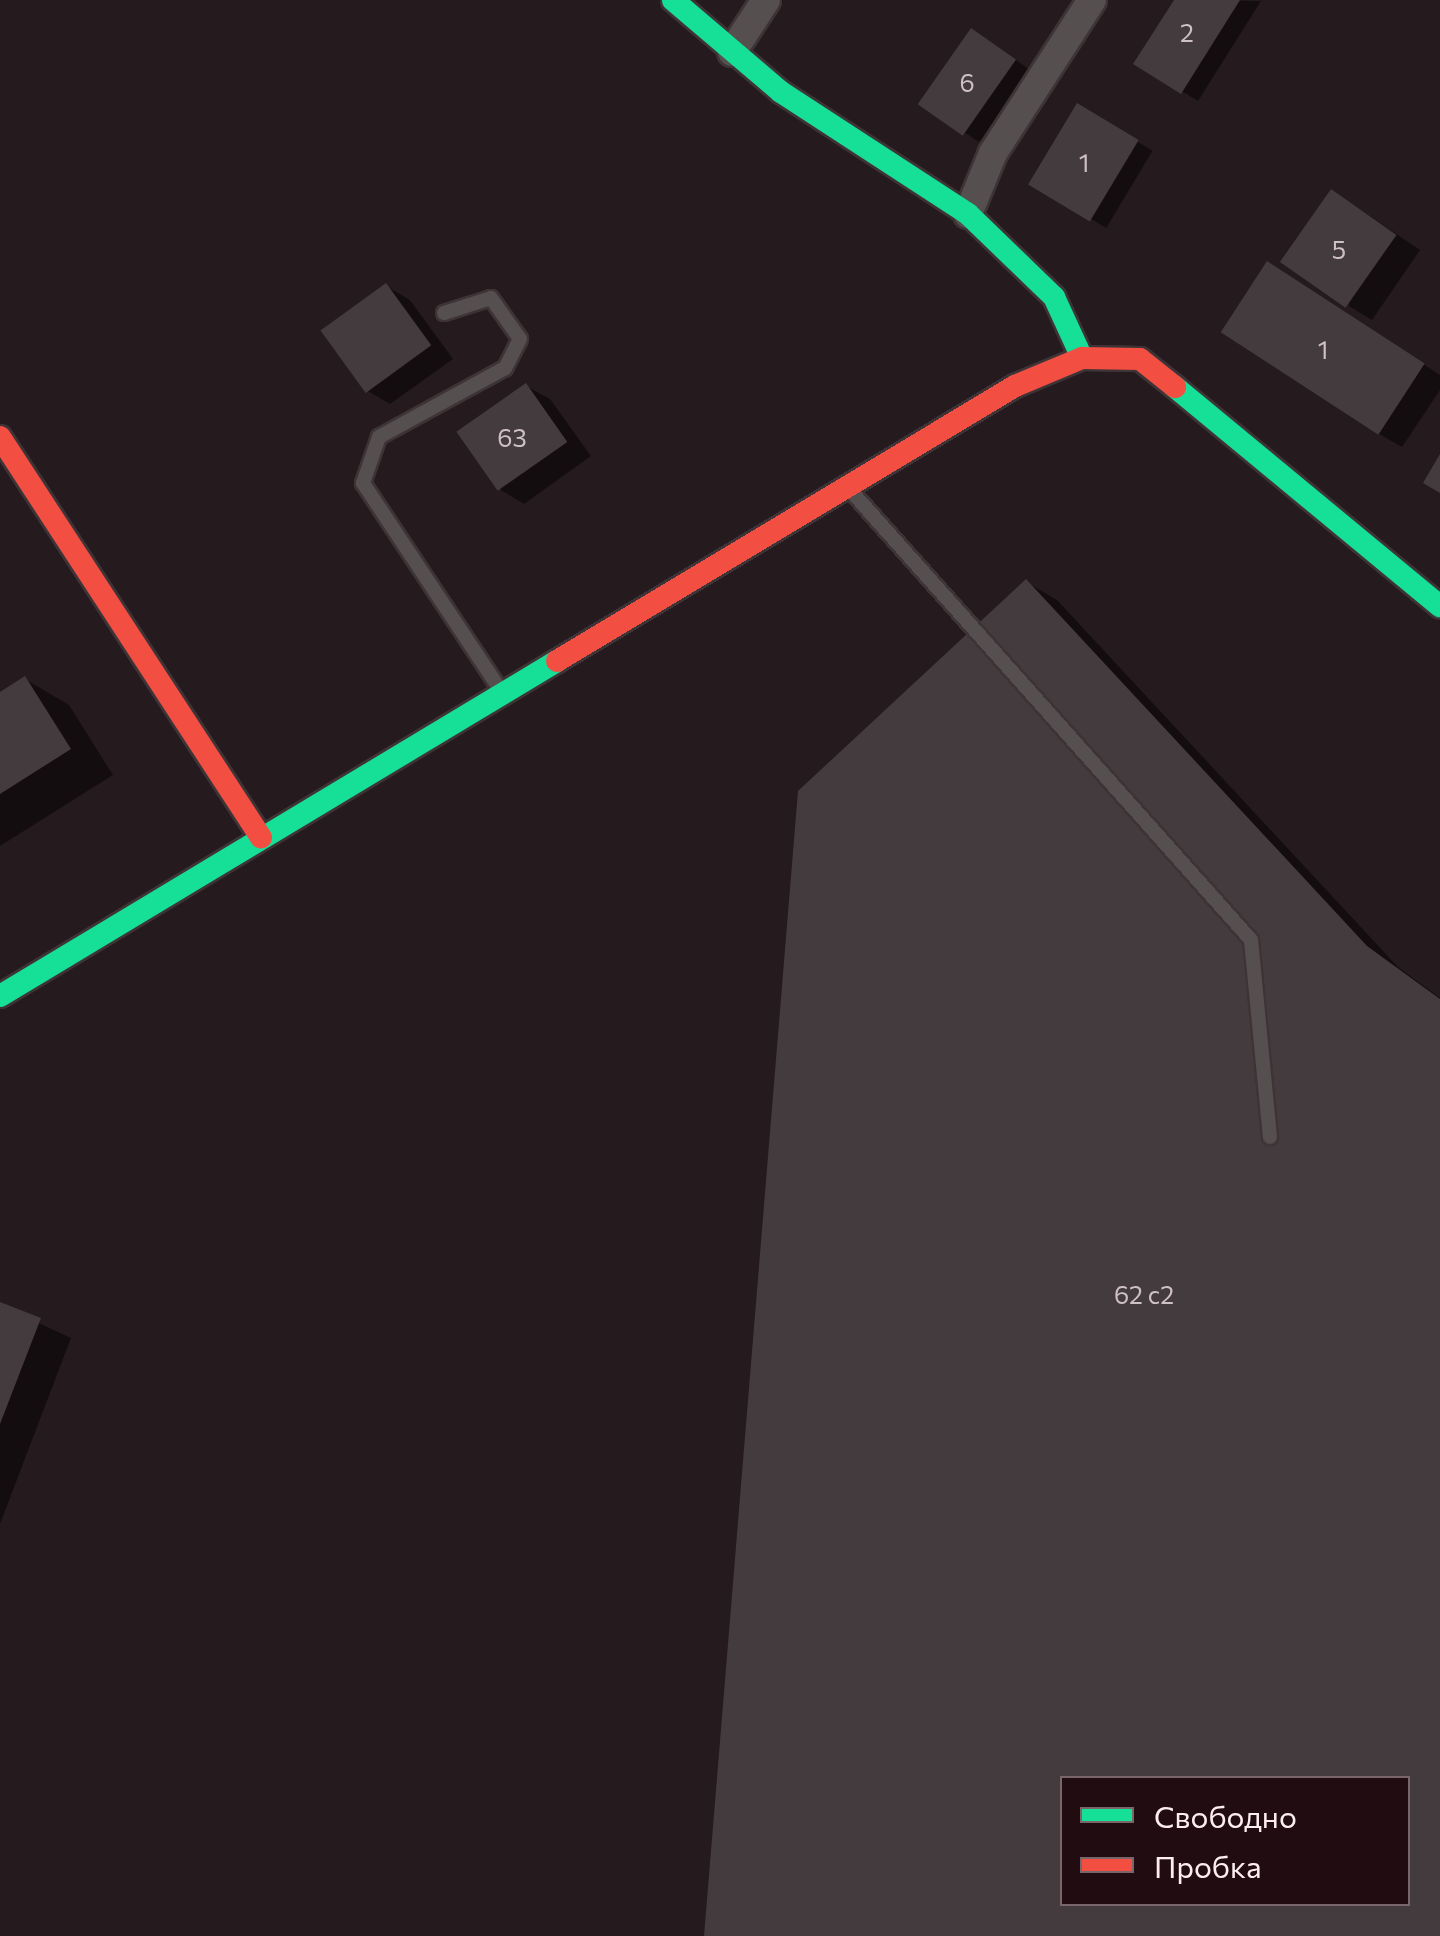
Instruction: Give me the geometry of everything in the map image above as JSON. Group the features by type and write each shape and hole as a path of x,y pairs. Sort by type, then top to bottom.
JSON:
{"street":[{"path":"673,0 732,52 968,214 1054,297 1082,358"},
{"path":"732,52 766,0"},
{"path":"968,214 994,153 1092,0"},
{"path":"0,996 1015,386 1082,358 1140,358 1440,606"},
{"path":"0,437 261,838"}],"lane":[{"path":"444,313 491,298 520,339 505,368 379,437 363,482 503,693"},
{"path":"847,487 1251,940 1270,1137"}],"building":[{"path":"1174,0 1240,0 1181,94 1133,64"},
{"path":"971,28 1016,60 963,136 918,104"},
{"path":"1077,103 1139,140 1090,222 1028,184"},
{"path":"1331,189 1397,235 1345,308 1280,262"},
{"path":"1267,261 1425,363 1378,435 1221,332"},
{"path":"386,283 431,345 366,393 320,331"},
{"path":"526,383 567,442 498,491 456,432"},
{"path":"1440,454 1440,493 1423,483"},
{"path":"1026,579 1367,946 1440,999 1440,1936 704,1936 798,791"},
{"path":"25,676 71,749 0,794 0,692"},
{"path":"0,1302 41,1318 0,1424"}],"traffic: fast":[{"path":"673,0 781,92 968,214 1054,297 1082,358"},
{"path":"1175,387 1440,606"},
{"path":"0,996 557,661"}],"traffic: jam":[{"path":"557,661 1015,386 1082,358 1140,359 1175,387"},
{"path":"0,437 261,838"}]}
